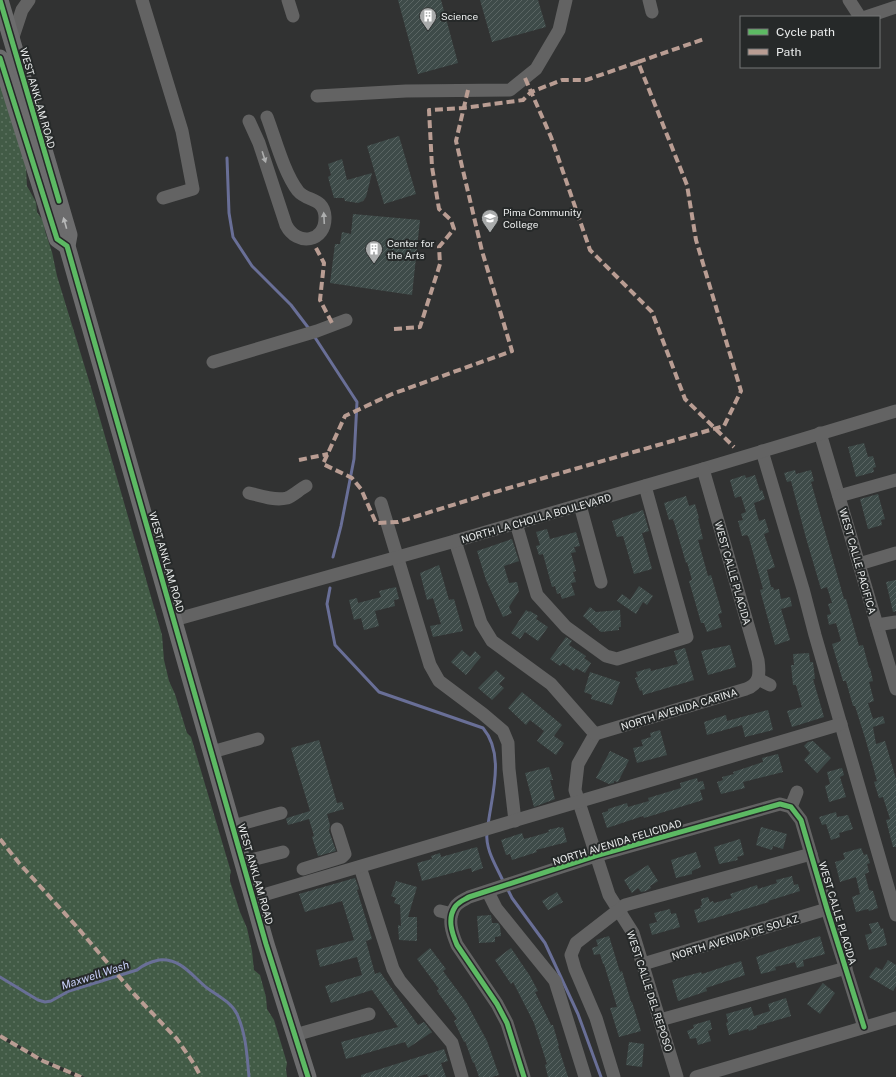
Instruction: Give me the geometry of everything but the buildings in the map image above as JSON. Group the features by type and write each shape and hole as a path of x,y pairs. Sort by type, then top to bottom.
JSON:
{"main road":[{"name":"WEST ANKLAM ROAD","path":"0,0 69,235 67,246 266,944 308,1077"},
{"path":"0,28 20,100 20,124"},
{"name":"WEST ANKLAM ROAD","path":"0,58 57,239 67,246"}],"street":[{"path":"12,40 22,10 28,0"},
{"path":"142,0 182,131 193,189 163,198"},
{"path":"288,0 293,16"},
{"path":"317,96 406,91 510,90 536,68 559,30 566,0"},
{"path":"849,0 859,16"},
{"path":"869,16 896,7"},
{"path":"249,121 259,143 289,231 300,239 307,240 313,238 323,229 325,222 325,215 322,206 299,192 288,172 267,116"},
{"path":"213,362 311,333 346,320"},
{"name":"NORTH LA CHOLLA BOULEVARD","path":"174,620 397,558 896,411"},
{"name":"WEST CALLE PACIFICA","path":"820,433 896,689"},
{"path":"762,451 896,915"},
{"name":"WEST CALLE PLACIDA","path":"703,469 758,660 759,678"},
{"path":"839,496 896,480"},
{"path":"249,493 277,499 288,498 306,486"},
{"path":"516,523 537,595 566,627 606,656 617,659 687,637 645,486"},
{"path":"381,503 430,665 439,681 503,731 508,743 509,769 515,821"},
{"path":"580,505 601,582"},
{"path":"455,541 481,623 492,641 551,684 595,734"},
{"path":"859,564 896,553"},
{"path":"877,625 896,622"},
{"path":"759,678 770,685"},
{"name":"NORTH AVENIDA CARINA","path":"595,734 746,688 754,685 759,678"},
{"path":"253,898 841,724"},
{"name":"WEST CALLE DEL REPOSO","path":"595,734 578,764 575,790 578,803 609,895 633,933 677,1077"},
{"path":"212,752 258,739"},
{"path":"791,807 797,792"},
{"name":"NORTH AVENIDA FELICIDAD","path":"453,912 455,907 460,902 469,897 596,856 776,804 785,804 791,807"},
{"name":"WEST CALLE PLACIDA","path":"791,807 801,820 864,1027"},
{"path":"233,826 281,812"},
{"path":"303,869 342,857 345,854 337,828"},
{"path":"243,862 283,852"},
{"path":"614,1077 596,1018 575,969 571,955 576,943 625,905 811,854"},
{"path":"360,866 393,969 400,982 452,1043 462,1077"},
{"path":"488,892 496,908 555,981 585,1077"},
{"name":"NORTH AVENIDA DE SOLAZ","path":"643,964 827,909"},
{"path":"440,911 453,912 450,926 457,945 497,1004 507,1023 524,1077"},
{"path":"660,1020 846,968"},
{"path":"295,1035 369,1014"},
{"path":"696,1077 896,1018"}],"green space":[{"path":"0,79 20,142 26,168 27,186 36,202 37,212 44,222 57,276 90,384 162,635 164,660 169,681 175,694 187,733 191,737 231,872 230,881 247,928 254,970 260,975 266,997 267,1009 274,1020 287,1063 287,1077 85,1077 43,1059 0,1034"},
{"path":"0,1038 46,1064 75,1077 0,1077"}],"waterway":[{"path":"227,158 229,213 233,237 252,266 291,305 310,330"},
{"path":"314,336 357,402 354,459 341,526 333,557"},
{"path":"330,588 327,604 335,645 379,692 483,728 490,738 494,750 495,775 488,825"},
{"path":"487,832 490,852 504,883"},
{"path":"507,888 512,898 545,943 578,1014 601,1077"},
{"name":"Maxwell Wash","path":"0,977 38,1000 45,1002 51,1001 69,991 137,970 145,965 159,960 174,962 186,969 207,988 228,1003 237,1014 244,1037 249,1077"}],"marked path":[{"path":"468,90 456,141 482,251 512,351 392,394 345,416 323,464 352,478 361,489 376,523 398,522 488,494 724,426 741,391 696,240 687,185 638,62 704,39"},
{"path":"394,329 420,327 440,264 439,247 454,229 451,220 439,209 432,167 429,110 463,108 523,100 531,92 562,80 586,80 638,62"},
{"path":"525,78 551,137 590,250 652,312 685,399 734,447"},
{"path":"316,248 324,263 320,300 333,325"},
{"path":"299,460 328,454"},
{"path":"0,839 19,863 77,927 134,994 177,1039 201,1077"},
{"path":"0,1036 43,1061 81,1077"}],"cycle path":[{"path":"0,0 59,201"},
{"path":"0,58 57,239 67,246 266,944 308,1077"},
{"path":"524,1077 507,1023 497,1004 455,940 451,926 451,916 456,905 469,897 595,856 780,804 791,807 801,820 864,1027"}],"place":[{"name":"Science","path":"428,31"},
{"name":"Pima Community College","path":"490,233"},
{"name":"Center for the Arts","path":"374,264"}]}
